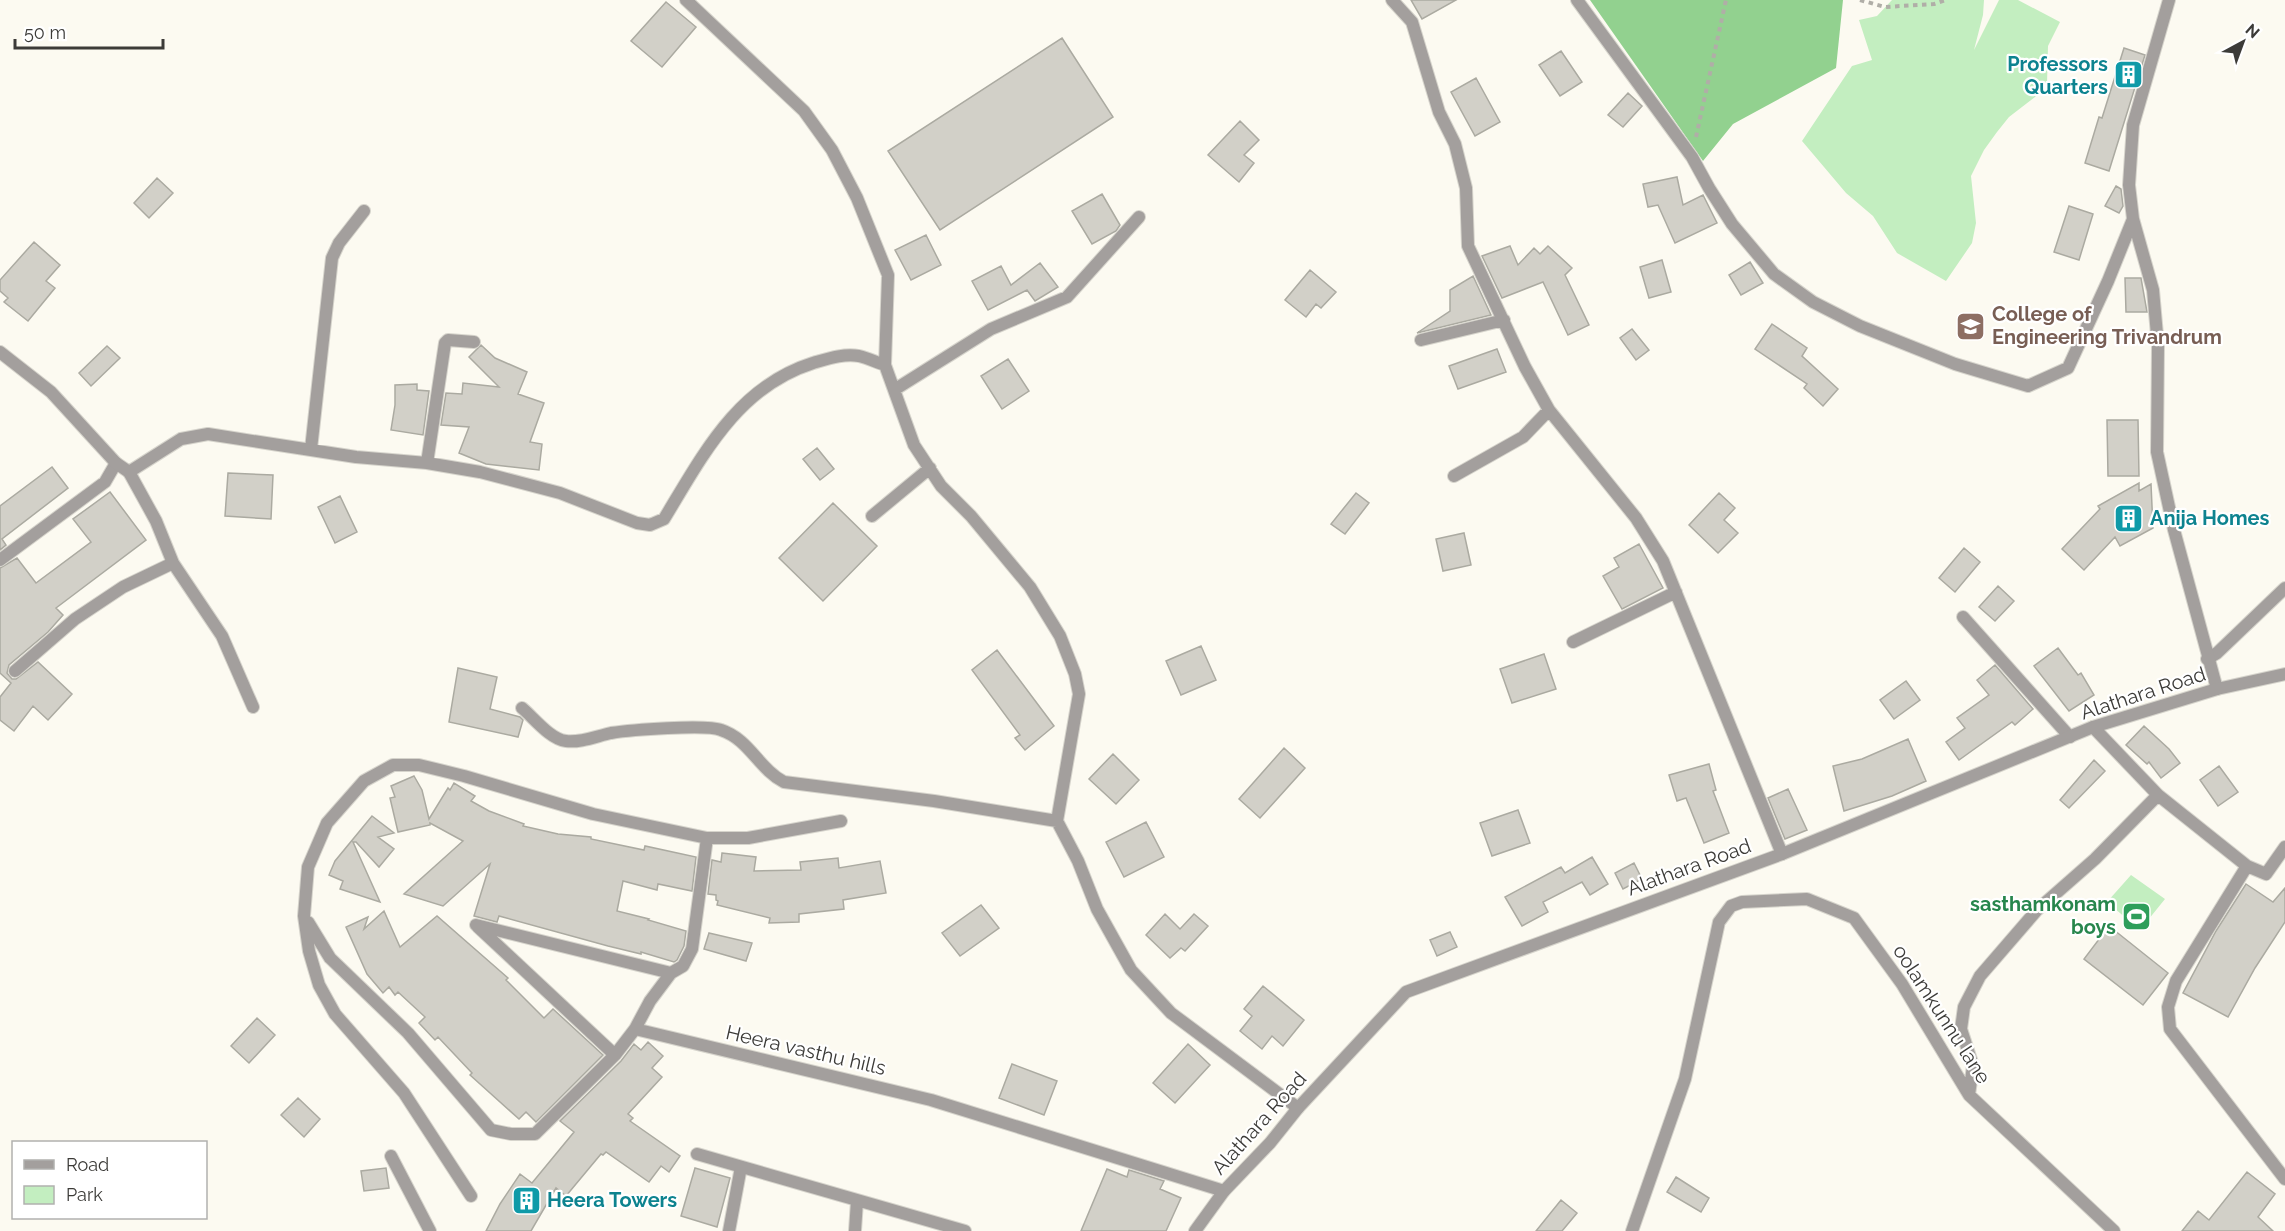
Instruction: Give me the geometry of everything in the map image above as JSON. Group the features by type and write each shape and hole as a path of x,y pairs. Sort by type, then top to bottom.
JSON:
{"street":[{"path":"686,0 804,111 832,150 857,198 888,275 885,365 914,445 941,486 971,516 1030,587 1060,636 1075,674 1079,694 1057,821 1078,861 1096,909 1131,970 1171,1013 1298,1108"},
{"path":"1392,0 1412,22 1439,112 1455,144 1466,188 1468,246 1525,367 1549,410 1636,518 1663,561 1782,854"},
{"path":"1577,0 1692,157 1709,189 1732,224 1774,274 1813,302 1860,326 1954,364 2028,386 2068,368 2108,281 2133,219"},
{"path":"2169,0 2133,125 2129,185 2133,219 2154,301 2158,346 2157,452 2207,659 2217,689"},
{"path":"311,449 332,258 339,243 364,211"},
{"path":"894,390 990,328 1067,297 1139,217"},
{"path":"1421,340 1504,320"},
{"path":"427,463 445,343 448,340 474,342"},
{"path":"0,352 51,392 116,463 129,472 156,521 173,563 222,636 253,707"},
{"path":"129,472 181,440 208,434 356,458 427,463 480,472 560,493 636,523 650,525 664,519 731,416 769,384 800,368 832,357 857,356 885,365"},
{"path":"1454,476 1522,437 1549,410"},
{"path":"0,560 105,482 116,463"},
{"path":"872,516 930,468"},
{"path":"15,671 75,619 123,587 173,563"},
{"path":"2207,659 2217,653 2285,588"},
{"path":"1573,642 1676,592"},
{"path":"1963,617 2070,737"},
{"name":"Alathara Road","path":"1195,1231 1224,1191 1406,992 1782,854 2093,727 2217,689 2285,674"},
{"path":"522,708 554,736 565,741 615,733 721,729 734,736 752,751 766,770 784,782 934,801 1057,821"},
{"path":"2093,727 2158,795 2247,866 2266,874 2285,847"},
{"path":"471,1196 404,1093 335,1014 320,985 309,951 304,916 308,867 327,823 364,781 393,765 419,765 593,814 707,838 748,838 841,821"},
{"path":"1969,1095 1973,1066 1961,1029 1964,1007 1980,976 2037,910 2095,860 2158,795"},
{"path":"304,916 330,958 408,1033 491,1130 511,1134 535,1134 615,1055 635,1029 650,1001 671,973 684,966 692,949 707,838"},
{"path":"2247,866 2176,981 2168,1007 2170,1029 2285,1179"},
{"name":"oolamkunnu lane","path":"1632,1231 1684,1079 1717,929 1731,906 1742,902 1807,899 1854,918 1902,984 1969,1095 2114,1231"},
{"path":"615,1055 476,925 671,973"},
{"name":"Heera vasthu hills","path":"635,1029 930,1100 1224,1191"},
{"path":"697,1154 965,1231"},
{"path":"391,1156 430,1231"},
{"path":"729,1231 741,1167"},
{"path":"855,1231 857,1201"}],"path":[{"path":"1692,157 1726,0"},
{"path":"1860,0 1884,7 1946,0"}],"green space":[{"path":"1590,0 1843,0 1836,68 1733,124 1703,161"},
{"path":"1892,0 1984,0 1983,15 1974,50 1999,0 2018,0 2060,22 2048,46 2047,84 2035,97 2009,117 1984,150 1971,176 1976,223 1972,243 1946,281 1897,253 1873,216 1846,193 1802,141 1852,66 1872,60 1859,20 1877,16"},
{"name":"sasthamkonam boys","path":"2131,875 2165,899 2140,930 2107,902"}],"building":[{"path":"1411,0 1456,0 1422,19"},
{"path":"666,2 696,27 662,67 631,41"},
{"path":"1062,38 1113,117 940,230 888,151"},
{"path":"2124,48 2145,55 2109,171 2085,163"},
{"path":"1561,51 1582,82 1560,96 1539,65"},
{"path":"1476,78 1500,122 1475,136 1451,92"},
{"path":"1628,93 1642,106 1623,127 1608,115"},
{"path":"1240,121 1259,140 1244,155 1254,163 1239,182 1208,155"},
{"path":"1677,177 1683,205 1703,195 1717,223 1675,243 1658,205 1648,207 1643,184"},
{"path":"157,178 173,193 149,218 134,203"},
{"path":"2116,186 2121,189 2123,206 2119,213 2105,206"},
{"path":"1102,194 1120,225 1116,231 1092,244 1072,211"},
{"path":"2069,206 2093,214 2079,260 2054,252"},
{"path":"926,235 941,265 911,280 895,250"},
{"path":"34,242 60,265 46,281 55,288 28,321 4,302 8,298 0,291 0,280"},
{"path":"1510,246 1518,265 1534,248 1540,254 1548,246 1572,268 1565,275 1589,325 1568,335 1543,282 1502,298 1482,256"},
{"path":"1662,260 1671,292 1649,298 1640,267"},
{"path":"1750,262 1763,283 1741,295 1729,275"},
{"path":"1040,263 1058,287 1035,301 1027,290 988,310 972,281 1001,266 1011,285"},
{"path":"1310,270 1336,292 1321,308 1316,304 1306,317 1285,300"},
{"path":"1473,276 1491,315 1417,333 1450,311 1450,290"},
{"path":"2125,278 2141,278 2147,312 2126,312"},
{"path":"1772,324 1807,348 1802,356 1838,389 1823,406 1804,388 1807,384 1755,349"},
{"path":"1632,329 1649,350 1636,360 1620,338"},
{"path":"481,345 495,358 527,372 518,394 544,403 530,442 542,444 539,470 486,464 459,453 469,427 441,425 446,393 462,394 463,383 499,387 469,357"},
{"path":"107,346 120,358 91,386 79,373"},
{"path":"1497,349 1506,372 1458,389 1449,366"},
{"path":"1008,359 1029,391 1002,409 981,376"},
{"path":"417,384 417,390 429,391 423,435 391,430 395,385"},
{"path":"2107,420 2138,420 2139,476 2108,476"},
{"path":"817,448 834,469 820,480 803,459"},
{"path":"52,467 68,488 2,539 6,545 0,550 0,506"},
{"path":"228,473 273,475 271,519 225,516"},
{"path":"2139,483 2139,491 2151,484 2153,528 2120,546 2115,537 2084,570 2062,549 2100,509 2098,506"},
{"path":"110,492 146,540 56,608 63,615 48,632 9,665 7,673 12,679 16,679 38,662 72,694 48,720 33,706 14,731 0,720 0,697 11,683 0,673 0,568 17,558 36,583 91,542 73,519"},
{"path":"1356,493 1369,503 1345,534 1331,524"},
{"path":"1719,493 1735,508 1724,520 1738,533 1718,553 1689,525"},
{"path":"340,496 357,532 335,543 318,507"},
{"path":"833,503 877,546 823,601 779,558"},
{"path":"1464,533 1471,565 1443,571 1436,539"},
{"path":"1639,544 1663,588 1622,609 1603,576 1619,567 1614,558"},
{"path":"1964,548 1980,562 1955,592 1939,578"},
{"path":"1998,586 2014,601 1995,621 1979,607"},
{"path":"1201,646 1216,680 1181,695 1166,661"},
{"path":"2058,648 2078,675 2081,673 2094,695 2069,711 2034,666"},
{"path":"997,650 1054,726 1025,750 1015,738 1020,735 972,670"},
{"path":"1544,654 1556,689 1512,703 1500,669"},
{"path":"1995,665 2033,709 2015,725 2012,722 1959,760 1946,742 1965,728 1957,718 1989,695 1977,680"},
{"path":"458,668 497,677 490,709 520,717 523,720 518,737 449,722"},
{"path":"1906,681 1920,700 1894,719 1880,700"},
{"path":"2144,726 2169,749 2180,763 2161,778 2149,762 2147,764 2126,745"},
{"path":"1908,739 1926,781 1892,796 1844,811 1833,766 1862,759"},
{"path":"1284,748 1305,768 1260,818 1239,799"},
{"path":"1113,754 1139,780 1116,804 1089,779"},
{"path":"2094,760 2105,771 2069,808 2060,800"},
{"path":"1709,764 1716,790 1713,791 1729,833 1704,843 1686,798 1677,801 1669,775"},
{"path":"2219,766 2238,792 2218,806 2200,780"},
{"path":"414,776 422,790 429,819 448,788 450,790 454,783 475,796 471,801 489,811 524,824 523,826 558,834 591,837 591,839 644,850 645,846 696,857 692,891 658,884 657,890 623,881 617,911 686,931 684,946 677,960 674,962 641,952 641,954 608,946 499,916 497,922 474,916 490,864 443,906 404,894 463,841 430,823 430,825 398,832 390,798 395,797 391,786"},
{"path":"1788,789 1807,830 1785,839 1768,798"},
{"path":"1518,810 1530,843 1492,856 1480,823"},
{"path":"372,816 394,833 378,837 394,849 379,867 356,842 353,842 380,902 340,889 343,881 329,875 335,861"},
{"path":"1146,822 1164,857 1124,877 1106,842"},
{"path":"722,853 756,857 754,871 801,870 800,862 838,858 839,868 880,861 886,893 843,900 844,909 799,914 799,922 769,923 770,918 717,905 716,895 708,894 712,860 721,862"},
{"path":"1592,857 1608,884 1590,895 1582,882 1543,902 1548,912 1522,926 1505,897 1561,867 1565,873"},
{"path":"1634,863 1642,879 1623,889 1615,873"},
{"path":"2246,884 2273,902 2285,888 2285,922 2255,968 2228,1017 2183,993 2216,931"},
{"path":"981,905 999,928 960,956 942,933"},
{"path":"384,911 400,947 437,916 508,978 506,980 544,1018 553,1009 603,1055 536,1122 526,1112 519,1119 470,1075 472,1073 438,1037 435,1040 419,1023 425,1017 398,992 395,995 389,987 383,993 367,974 346,927 368,917 364,929"},
{"path":"1165,914 1180,929 1194,914 1208,926 1185,951 1181,948 1170,958 1146,935"},
{"path":"2109,926 2168,973 2143,1005 2084,959"},
{"path":"1450,932 1457,947 1437,956 1430,940"},
{"path":"709,933 752,943 746,961 704,949"},
{"path":"1263,986 1304,1020 1283,1046 1272,1036 1262,1049 1240,1031 1252,1016 1244,1009"},
{"path":"257,1018 275,1035 249,1063 231,1046"},
{"path":"648,1042 663,1056 652,1068 662,1077 628,1114 633,1118 630,1121 680,1156 669,1172 661,1166 649,1182 606,1152 601,1154 566,1196 556,1188 531,1231 486,1231 500,1204 520,1174 532,1183 574,1132 560,1121 621,1061 634,1044 641,1050"},
{"path":"1188,1044 1210,1065 1175,1103 1153,1083"},
{"path":"1012,1064 1057,1081 1044,1115 999,1098"},
{"path":"298,1098 320,1119 304,1137 281,1115"},
{"path":"386,1168 389,1188 364,1191 361,1171"},
{"path":"695,1168 730,1178 717,1227 681,1216"},
{"path":"1107,1169 1127,1177 1129,1170 1164,1181 1160,1189 1181,1198 1166,1231 1081,1231"},
{"path":"2247,1172 2275,1194 2258,1217 2273,1231 2182,1231 2198,1211 2209,1220"},
{"path":"1676,1177 1709,1198 1701,1212 1667,1192"},
{"path":"1561,1200 1577,1213 1562,1231 1536,1231"}],"place":[{"name":"Professors Quarters","path":"2129,75"},
{"name":"College of Engineering Trivandrum","path":"1971,326"},
{"name":"Anija Homes","path":"2129,518"},
{"name":"sasthamkonam boys","path":"2137,916"},
{"name":"Heera Towers","path":"526,1200"}]}
